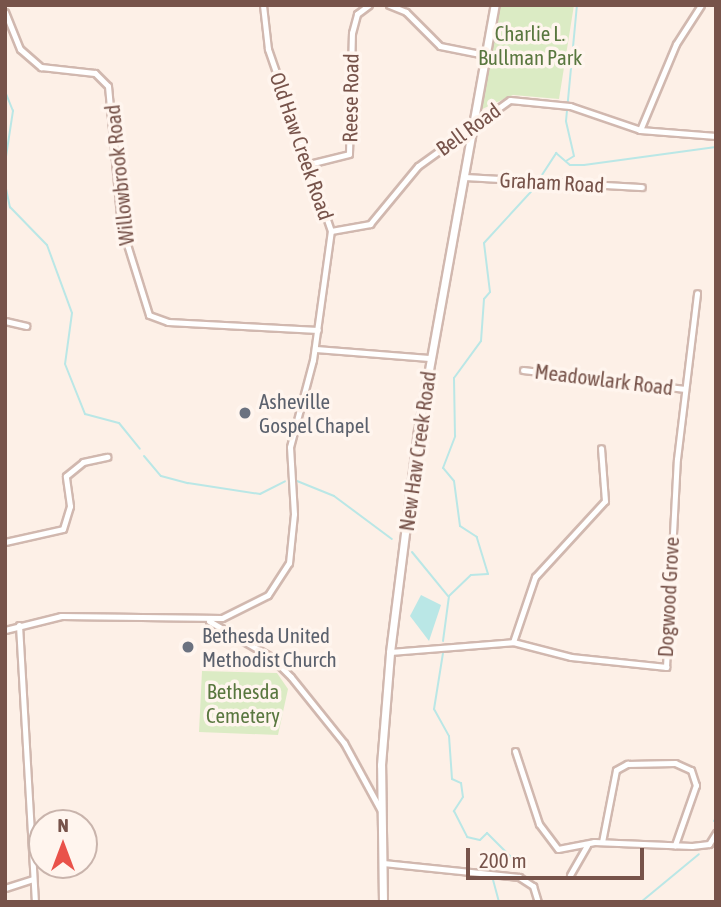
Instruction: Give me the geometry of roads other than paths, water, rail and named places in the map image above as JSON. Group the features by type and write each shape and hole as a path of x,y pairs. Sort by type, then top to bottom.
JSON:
{"street":[{"name":"Old Haw Creek Road","path":"5,629 61,616 209,621 268,595 289,562 294,514 289,449 315,349 331,231 268,49 263,5"},
{"name":"Reese Road","path":"309,164 349,154 353,25 369,5"},
{"path":"389,5 406,12 440,46 485,55"},
{"name":"New Haw Creek Road","path":"383,902 385,818 381,756 390,652 430,358 461,177 495,5"},
{"path":"640,130 676,44 701,5"},
{"name":"Willowbrook Road","path":"5,12 20,49 41,67 95,73 108,86 121,225 149,315 167,322 318,330"},
{"name":"Bell Road","path":"331,231 370,224 418,166 510,100 567,105 640,130 716,136"},
{"name":"Graham Road","path":"461,177 642,187"},
{"name":"Dogwood Grove","path":"390,652 513,642 571,657 666,667 685,389 697,293"},
{"path":"5,321 26,326"},
{"path":"315,349 430,358"},
{"name":"Meadowlark Road","path":"523,370 685,389"},
{"path":"513,642 535,576 605,501 601,448"},
{"path":"5,542 63,529 70,506 66,476 83,461 107,457"},
{"path":"209,621 271,657 291,677 344,743 385,818"},
{"path":"19,625 29,809"},
{"path":"515,751 550,843 558,849 602,842 709,844 716,833"},
{"path":"602,842 616,770 627,764 675,763 691,770 696,785 675,845"},
{"path":"570,876 587,845"},
{"path":"383,863 527,880 538,902"},
{"path":"5,888 30,879"},
{"path":"33,879 35,902"}],"water":[{"path":"421,595 441,605 429,641 410,616"}],"waterway":[{"path":"566,161 574,156 566,121 577,5"},
{"path":"5,163 13,111 6,94"},
{"path":"540,178 556,153 570,165 584,165 716,147"},
{"path":"5,184 10,207 47,245 72,313 65,364 85,414 119,423 140,449"},
{"path":"443,641 449,596 471,575 488,574 477,537 460,526 454,481 443,468 455,436 454,378 481,341 484,299 490,292 484,243 538,184"},
{"path":"144,456 161,476 188,483 260,494 285,481"},
{"path":"297,481 334,496 392,539"},
{"path":"412,552 448,596"},
{"path":"443,653 434,709 449,736 452,779 461,783 463,797 454,811 467,837 480,840 487,833 511,857 492,860 490,871"},
{"path":"641,902 699,854"},
{"path":"492,876 499,902"}],"place":[{"name":"Asheville Gospel Chapel","path":"245,413"},
{"name":"Bethesda United Methodist Church","path":"188,647"}],"park label":[{"name":"Charlie L. Bullman Park","path":"530,45"},
{"name":"Bethesda Cemetery","path":"243,703"}]}
